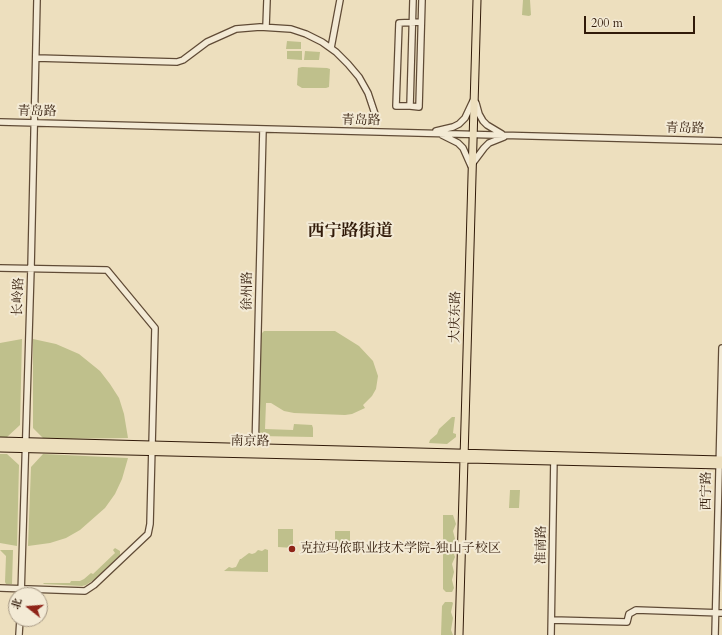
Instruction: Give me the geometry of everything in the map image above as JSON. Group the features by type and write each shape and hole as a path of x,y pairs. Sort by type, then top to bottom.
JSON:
{"main road":[{"name":"大庆东路","path":"460,635 467,455 471,166 477,0"},
{"name":"南京路","path":"0,441 26,445 467,455 499,460 554,458"},
{"name":"南京路","path":"0,448 26,445"},
{"path":"467,455 721,463"}],"street":[{"name":"长岭路","path":"21,587 31,268 37,0"},
{"path":"266,27 267,0"},
{"path":"331,48 340,0"},
{"path":"410,106 413,0"},
{"path":"421,22 399,23 396,106 419,107 422,0"},
{"path":"36,58 177,62 183,60 207,42 236,29 248,27 291,29 322,42 331,48 348,64 359,77 368,93 376,114"},
{"path":"411,68 419,68"},
{"path":"426,133 459,124 469,110 474,97"},
{"path":"474,97 479,114 483,121 497,132 506,136"},
{"name":"青岛路","path":"0,122 722,141"},
{"name":"徐州路","path":"255,451 263,129"},
{"path":"426,133 442,135 458,143 463,148 471,166"},
{"path":"471,166 489,143 506,136"},
{"path":"0,268 107,270 155,328 150,524 148,534 94,585 84,591 48,592"},
{"name":"西宁路","path":"715,635 719,613 722,348"},
{"name":"准南路","path":"551,635 554,458"},
{"path":"552,620 628,622 629,614 636,610 719,613"}],"green space":[{"path":"523,0 530,0 531,15 529,16 522,15"},
{"path":"287,41 301,42 301,49 286,49"},
{"path":"287,51 302,51 302,60 287,59"},
{"path":"305,51 320,52 319,60 304,60"},
{"path":"298,68 330,69 329,87 302,88 297,85"},
{"path":"264,331 335,331 359,346 373,361 378,376 376,389 372,396 363,405 365,408 352,414 345,415 294,413 284,411 271,403 266,403 265,429 293,430 294,424 312,425 313,437 259,436 261,334"},
{"path":"22,339 20,425 6,438 0,438 0,343"},
{"path":"33,339 56,344 79,354 100,371 119,398 124,414 128,438 44,439 33,428"},
{"path":"452,417 455,417 453,433 456,434 456,437 447,444 429,443 430,440 437,434 439,429"},
{"path":"0,454 7,454 19,465 17,546 0,543"},
{"path":"43,454 128,458 122,479 115,494 105,508 80,530 66,538 50,543 28,546 31,467"},
{"path":"510,490 520,490 519,508 509,508"},
{"path":"443,515 453,515 456,524 453,531 455,539 452,548 455,557 452,564 454,572 452,580 454,588 452,592 446,592 443,589"},
{"path":"278,529 293,529 293,548 278,547"},
{"path":"335,531 350,531 350,549 335,549"},
{"path":"115,548 120,551 120,555 95,579 86,585 43,583 70,583 71,581 80,581 91,573 93,574 115,553 113,550"},
{"path":"265,549 268,550 268,572 224,571 229,567 236,567 240,559 249,553 252,554 258,550 262,551"},
{"path":"0,550 13,550 12,584 6,584 5,582 6,556"},
{"path":"445,602 453,603 451,612 453,618 451,630 453,635 441,635 442,606"}],"place":[{"name":"克拉玛依职业技术学院-独山子校区","path":"292,549"}],"district":[{"name":"西宁路街道","path":"350,232"}]}
